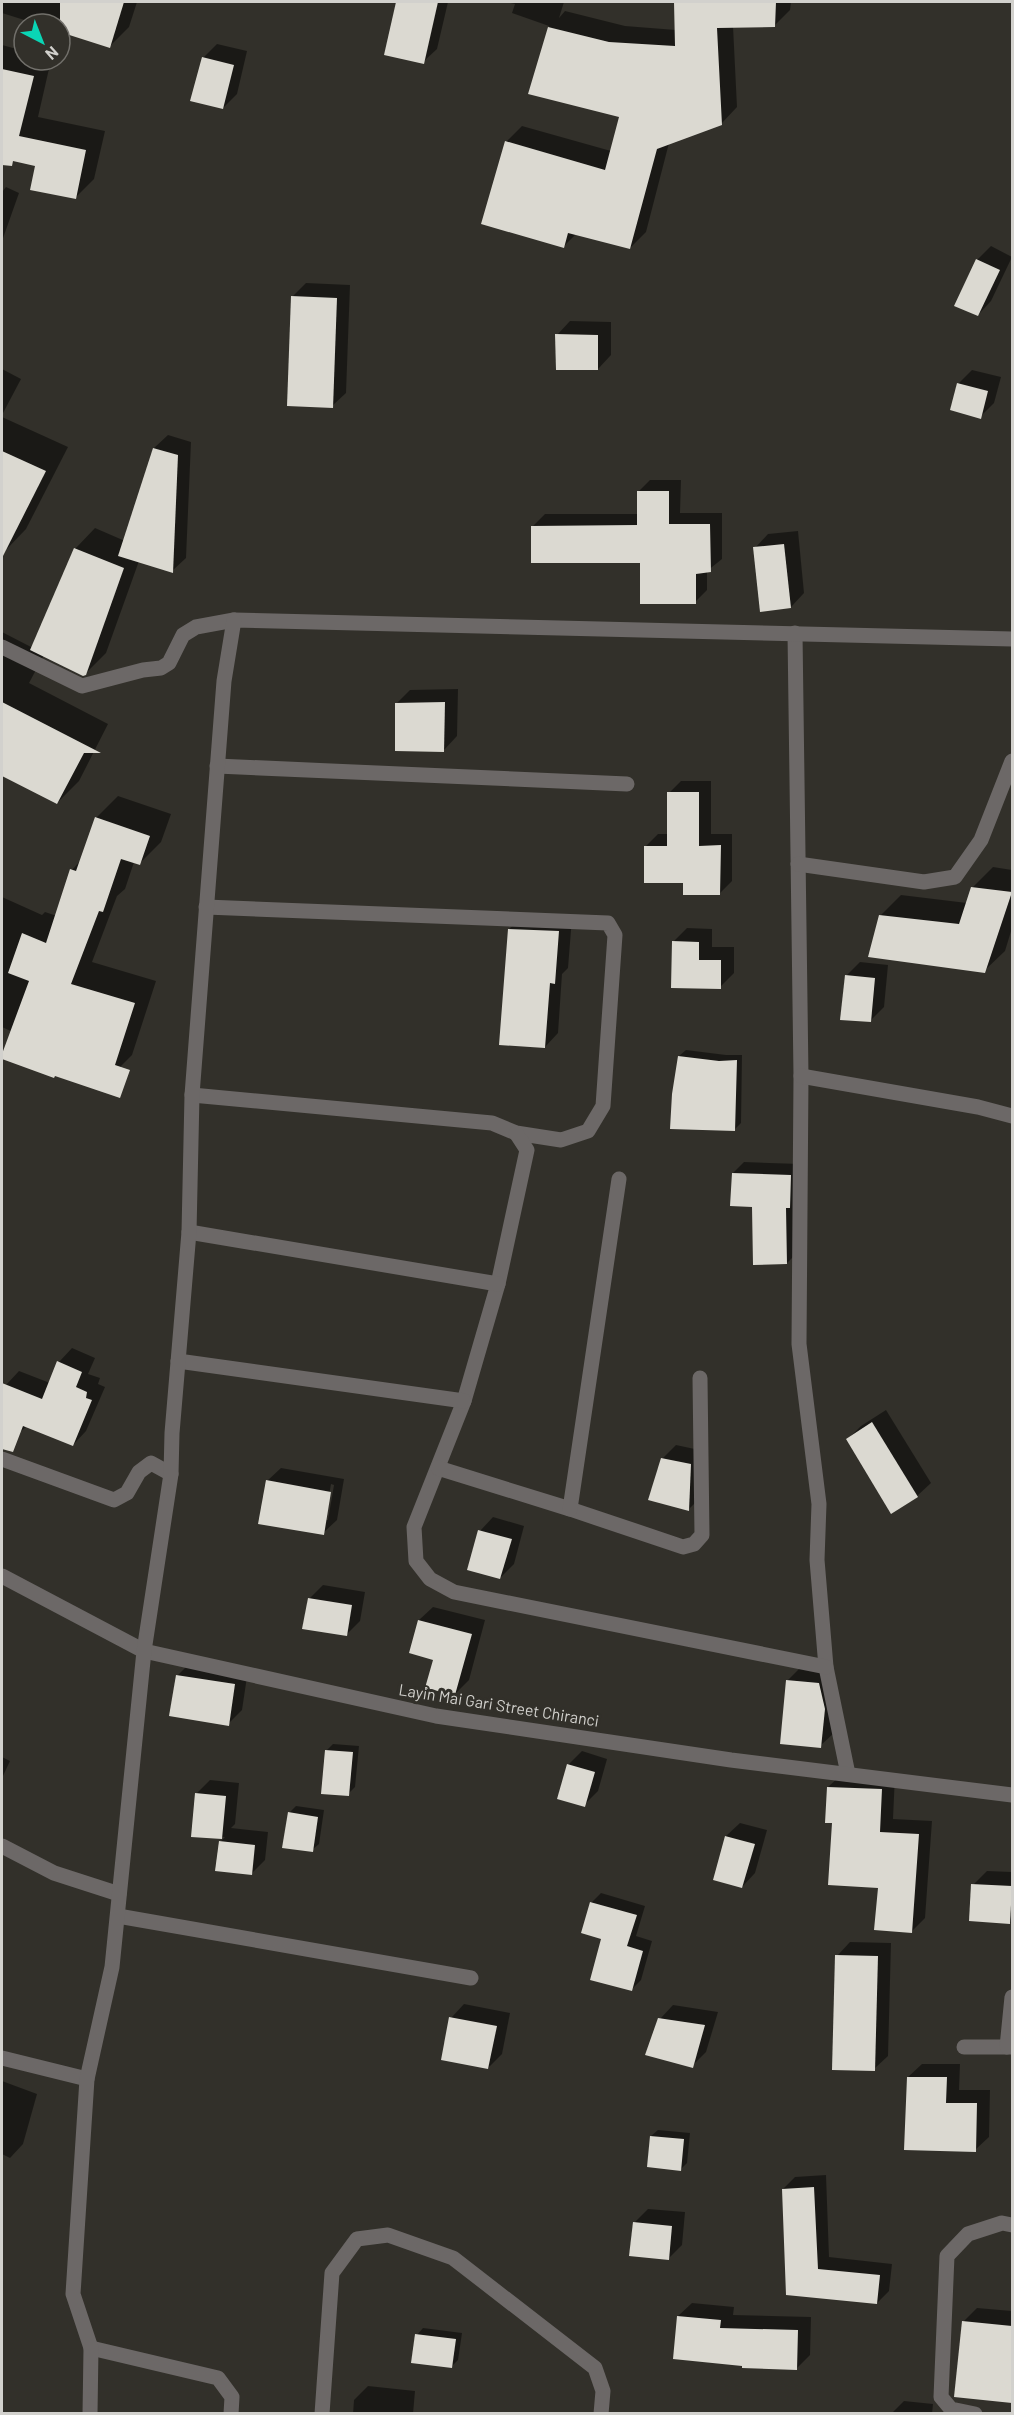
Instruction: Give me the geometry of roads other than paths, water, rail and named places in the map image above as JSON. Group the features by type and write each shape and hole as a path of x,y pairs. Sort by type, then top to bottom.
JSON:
{"street":[{"path":"90,2414 91,2348 73,2294 87,2079 112,1967 144,1651 171,1474 172,1433 189,1232 192,1095 224,681 234,620"},
{"path":"2,647 82,686 143,670 161,668 169,663 183,635 196,627 234,620 1012,639"},
{"path":"795,633 801,1076 800,1344 805,1405 819,1504 817,1560 826,1667 848,1774"},
{"path":"798,864 924,882 955,877 981,840 1012,761"},
{"path":"217,766 627,784"},
{"path":"192,1095 492,1123 516,1133 561,1140 588,1131 603,1106 615,935 608,923 206,907"},
{"path":"801,1076 978,1107 1012,1116"},
{"path":"516,1133 527,1150 498,1284 464,1401 414,1527 416,1561 430,1579 454,1592 826,1667"},
{"path":"570,1509 619,1179"},
{"path":"189,1232 498,1284"},
{"path":"178,1361 464,1401"},
{"path":"438,1468 682,1546 694,1544 702,1535 700,1378"},
{"path":"2,1459 114,1500 128,1493 139,1472 151,1463 171,1474"},
{"name":"Layin Mai Gari Street Chiranci","path":"2,1576 144,1651 436,1716 731,1760 1012,1795"},
{"path":"2,1846 54,1873 119,1894"},
{"path":"118,1916 471,1978"},
{"path":"964,2047 1010,2047 1012,1997"},
{"path":"2,2058 87,2079"},
{"path":"975,2414 951,2409 941,2397 947,2256 968,2234 1002,2223 1012,2225"},
{"path":"322,2414 332,2273 357,2239 388,2235 453,2258 595,2368 603,2391 601,2414"},
{"path":"91,2348 218,2378 232,2397 231,2414"}]}
